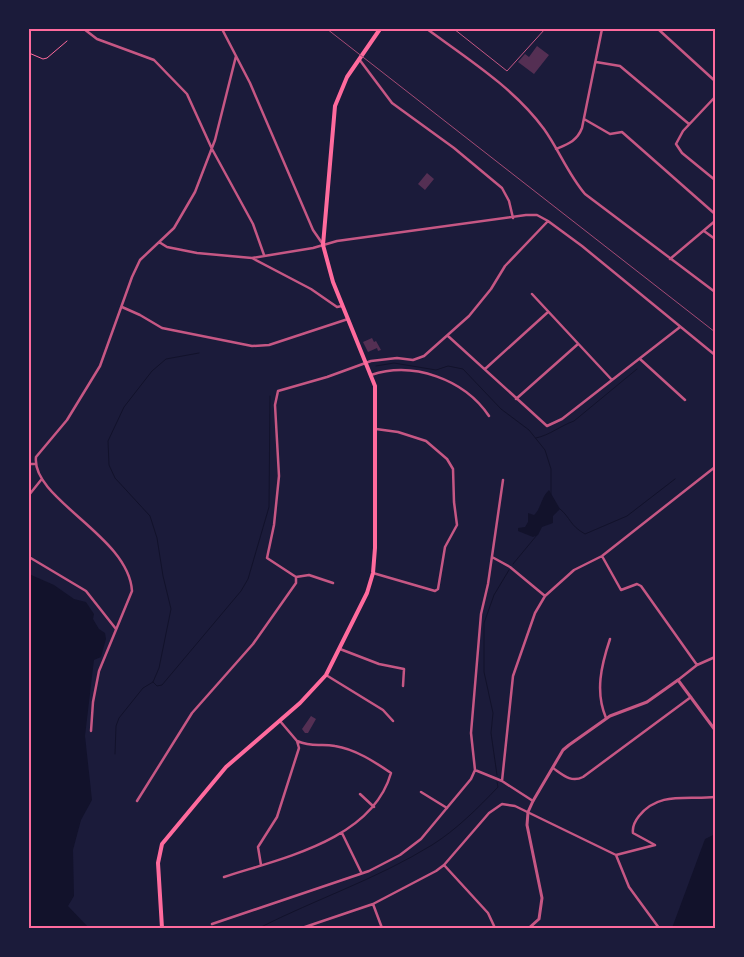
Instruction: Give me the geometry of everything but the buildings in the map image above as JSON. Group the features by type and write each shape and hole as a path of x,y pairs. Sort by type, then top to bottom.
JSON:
{"main road":[{"path":"162,928 158,863 162,844 226,767 300,703 326,675 361,606 373,573 375,548 375,386 342,306 323,245 334,106 342,86 380,29"}],"street":[{"path":"84,29 97,39 154,60 191,100 212,149 253,224 264,255"},
{"path":"222,29 236,56 312,230 323,245"},
{"path":"427,29 497,82 526,108 545,130 575,183 585,194 715,292"},
{"path":"556,149 578,137 584,119 602,29"},
{"path":"658,29 715,81"},
{"path":"92,731 96,683 132,591 130,577 106,542 57,498 41,480 35,464 41,449 67,420 100,366 136,268 150,249 174,228 186,210 206,167 212,149 236,56"},
{"path":"359,58 392,103 454,148 502,188 509,201 513,218"},
{"path":"596,62 620,66 689,124"},
{"path":"715,97 689,124 676,144 682,153 715,180"},
{"path":"584,119 610,134 622,132 715,214"},
{"path":"159,242 168,247 197,253 252,258 323,245 532,215 548,221 589,252 715,355"},
{"path":"333,583 310,575 296,577 267,558 276,512 279,476 276,396 284,388 327,377 366,362 397,358 418,360 469,316 511,259 548,221"},
{"path":"670,259 715,221"},
{"path":"704,230 715,239"},
{"path":"252,258 311,289 337,307 342,306"},
{"path":"532,294 612,380"},
{"path":"122,307 140,314 162,328 252,346 269,344 348,319"},
{"path":"485,369 548,312"},
{"path":"448,336 547,426 562,419 680,327"},
{"path":"516,399 578,344"},
{"path":"639,358 685,400"},
{"path":"371,375 396,370 443,378 465,391 489,416"},
{"path":"373,573 435,591 438,589 445,547 457,525 454,502 455,475 447,459 426,442 398,432 376,430"},
{"path":"29,464 35,464"},
{"path":"502,781 513,676 535,613 545,596 574,570 602,556 715,467"},
{"path":"29,495 41,480"},
{"path":"212,924 382,865 413,847 471,779 475,770 471,733 481,614 492,557 503,480"},
{"path":"602,556 621,590 637,584 641,586 698,665"},
{"path":"29,557 86,591 116,629"},
{"path":"492,557 510,567 545,596"},
{"path":"137,801 188,718 272,620 296,583 296,577"},
{"path":"606,718 600,694 599,677 610,640"},
{"path":"340,648 378,664 404,669 403,686"},
{"path":"529,928 539,920 542,898 528,832 528,812 563,750 606,718 647,702 698,665 715,657"},
{"path":"326,675 383,710 393,721"},
{"path":"678,680 715,730"},
{"path":"553,768 570,779 578,780 691,698"},
{"path":"261,865 257,851 277,817 299,748 297,741 280,720"},
{"path":"224,877 342,834 374,807 385,790 391,773 343,748 334,745 314,747 297,741"},
{"path":"475,770 502,781 533,801"},
{"path":"421,792 447,808"},
{"path":"360,794 374,807"},
{"path":"302,928 373,904 403,890 444,864 495,807 508,804 616,855 655,845 633,833 632,830 640,814 657,801 668,798 715,797"},
{"path":"342,834 361,872"},
{"path":"616,855 629,887 659,928"},
{"path":"444,864 488,914 494,928"},
{"path":"373,904 382,928"}],"lane":[{"path":"454,29 507,71 546,29"}],"path":[{"path":"29,53 43,59 47,58 67,41"}],"shaded area":[{"path":"549,490 560,509 553,516 553,523 542,527 538,535 533,537 518,531 518,528 525,527 528,522 528,513 534,515 538,510"},
{"path":"29,574 54,585 74,599 86,602 94,614 93,619 99,629 105,633 106,639 101,657 94,660 85,736 92,800 81,820 73,850 74,896 68,906 89,928 29,928"},
{"path":"715,834 715,928 672,928 705,839"}],"waterway":[{"path":"115,754 116,726 119,718 143,688 153,682 159,668 171,609 157,538 150,516 115,478 109,465 108,441 124,407 152,371 166,359 199,353"},
{"path":"376,366 394,363 436,370 448,366 463,369 501,409 529,430 545,450 551,469 551,494"},
{"path":"536,438 574,421 637,369"},
{"path":"153,682 157,686 162,685 241,591 248,579 269,507 270,396"},
{"path":"560,509 573,525 585,534 627,516 675,479"},
{"path":"513,564 537,535"},
{"path":"497,775 491,733 493,713 484,672 484,623 494,595 509,570"},
{"path":"259,928 368,879 432,845 450,833 475,811 498,787 497,782"}],"railway":[{"path":"327,29 715,332"}]}
